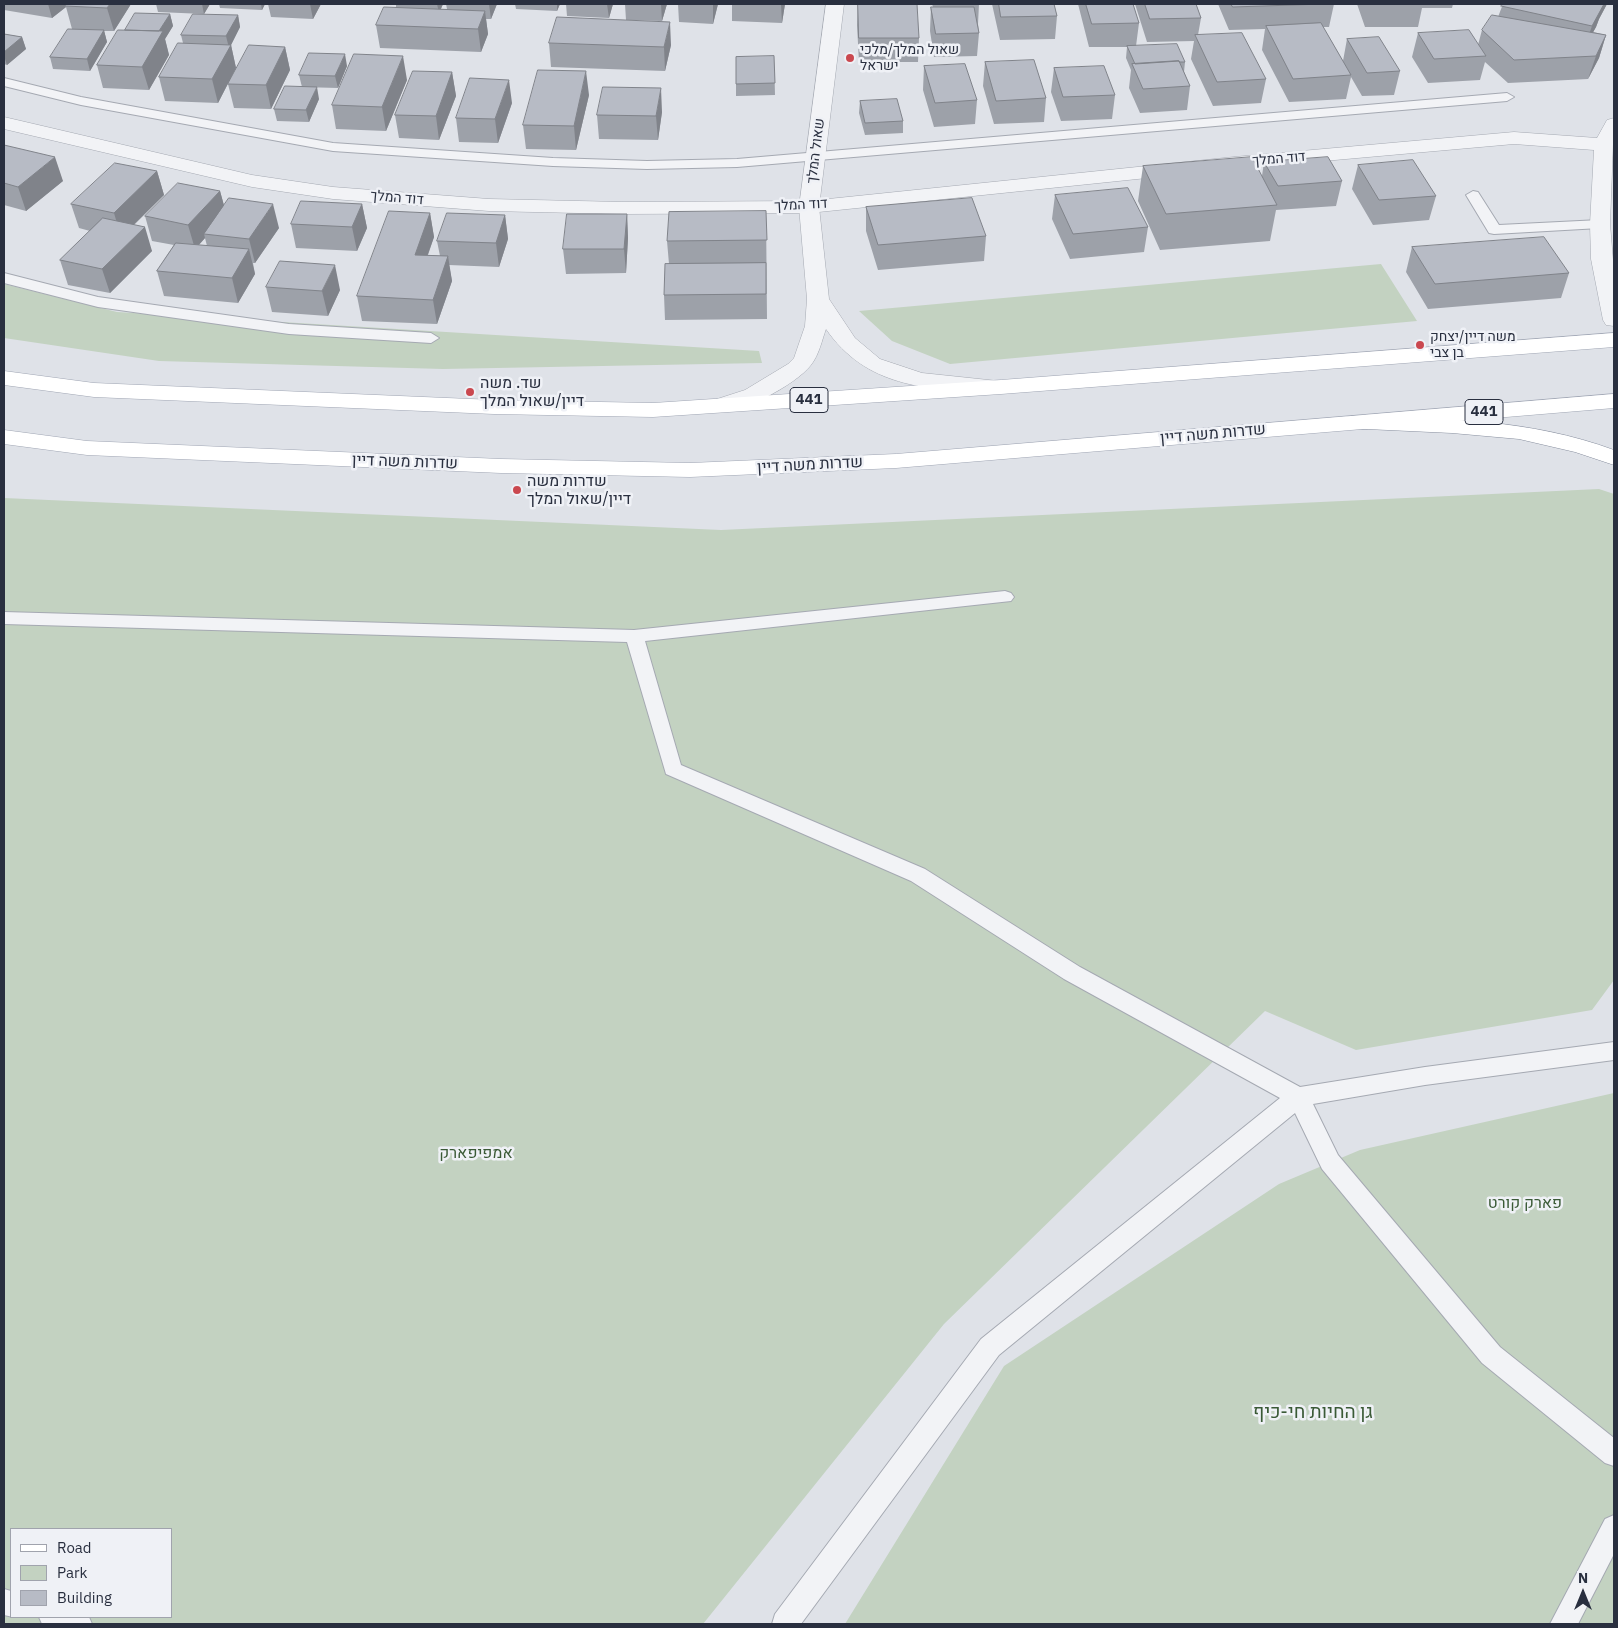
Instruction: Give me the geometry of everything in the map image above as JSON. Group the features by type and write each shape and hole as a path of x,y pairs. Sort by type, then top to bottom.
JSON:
{"main road":[{"name":"441","path":"4,378 94,390 494,407 653,410 1001,387 1614,340"},
{"name":"שדרות משה דיין","path":"4,437 87,448 511,466 690,470 896,461 1614,401"},
{"path":"1353,423 1501,430 1572,443 1614,458"}],"street":[{"name":"שאול המלך","path":"719,406 752,395 796,369 804,360 816,326 818,299 809,206 835,4"},
{"name":"דוד המלך","path":"4,123 252,181 333,192 489,205 623,208 809,206 1234,163 1514,138 1564,140 1604,145"},
{"path":"1614,124 1604,145 1600,224 1608,259 1614,320"},
{"path":"1608,259 1614,275"},
{"name":"שאול המלך","path":"818,299 832,323 847,341 860,355 876,365 899,374 929,380 1001,387"}],"lane":[{"path":"4,82 81,101 333,147 374,151 647,166 736,163 1507,97"},
{"path":"1473,195 1494,230 1600,224"},
{"path":"4,278 98,302 289,329 431,338"},
{"path":"4,618 634,636 1005,597"},
{"path":"634,636 673,769 918,875 1072,973 1298,1097 1330,1162 1491,1355 1614,1454"},
{"path":"785,1624 990,1347 1298,1097 1425,1076 1614,1051"},
{"path":"1563,1624 1614,1528"},
{"path":"57,1618 78,1624"}],"green space":[{"path":"1381,264 1417,321 950,364 892,341 859,311"},
{"path":"4,284 117,312 759,351 762,363 443,369 159,361 4,338"},
{"name":"אמפיפארק","path":"1599,489 1614,494 1614,980 1592,1010 1356,1050 1265,1011 944,1324 703,1624 4,1624 4,498 721,530"},
{"name":"גן החיות חי-כיף","path":"1614,1093 1614,1624 845,1624 1004,1366 1279,1184 1360,1150"}],"building":[{"path":"67,4 110,4 107,8 65,6"},
{"path":"858,4 917,4 919,38 859,38"},
{"path":"999,4 1054,4 1057,16 1001,17"},
{"path":"1086,4 1133,4 1139,23 1092,24"},
{"path":"1145,4 1196,4 1201,18 1150,19"},
{"path":"1231,4 1323,4 1233,7"},
{"path":"1503,4 1604,4 1592,26 1501,6"},
{"path":"384,7 485,11 478,29 376,25"},
{"path":"931,7 974,7 979,33 936,34"},
{"path":"135,13 170,14 159,31 125,30"},
{"path":"193,14 238,15 226,36 181,35"},
{"path":"1492,15 1606,35 1596,56 1514,60 1482,30"},
{"path":"557,17 670,22 664,47 549,43"},
{"path":"1321,23 1351,75 1293,79 1266,26"},
{"path":"68,29 104,30 87,59 50,57"},
{"path":"118,30 163,31 142,67 97,65"},
{"path":"1469,30 1486,56 1434,59 1418,33"},
{"path":"1242,33 1266,79 1217,82 1195,35"},
{"path":"4,34 22,37 4,52"},
{"path":"1379,37 1400,71 1367,73 1347,39"},
{"path":"178,43 231,45 212,79 159,77"},
{"path":"1177,44 1185,62 1135,64 1127,46"},
{"path":"249,45 285,47 266,85 228,84"},
{"path":"309,53 345,54 335,76 299,75"},
{"path":"354,54 403,56 382,107 332,105"},
{"path":"774,56 775,83 736,84 736,57"},
{"path":"1034,60 1046,98 996,101 985,62"},
{"path":"1179,61 1190,86 1143,89 1132,64"},
{"path":"965,64 977,100 935,103 924,66"},
{"path":"1104,66 1115,95 1063,97 1054,68"},
{"path":"538,70 586,71 574,126 523,125"},
{"path":"413,71 452,72 436,116 395,115"},
{"path":"470,78 509,80 495,119 456,118"},
{"path":"285,86 317,87 306,110 274,109"},
{"path":"603,87 661,88 656,116 597,115"},
{"path":"897,99 903,121 865,123 860,101"},
{"path":"4,145 55,157 18,187 4,183"},
{"path":"1252,157 1277,205 1166,214 1143,166"},
{"path":"1328,157 1342,181 1278,186 1264,162"},
{"path":"1413,160 1436,196 1379,200 1358,165"},
{"path":"115,163 157,171 114,213 71,204"},
{"path":"178,183 220,191 188,225 145,216"},
{"path":"1128,188 1148,227 1073,234 1055,195"},
{"path":"229,198 273,204 249,239 204,234"},
{"path":"972,198 986,236 878,245 866,207"},
{"path":"301,201 362,204 352,227 291,224"},
{"path":"389,211 430,213 415,255 448,256 433,300 357,296"},
{"path":"766,211 767,240 667,241 669,212"},
{"path":"447,213 505,215 496,243 437,241"},
{"path":"567,214 627,214 624,249 563,249"},
{"path":"103,218 145,227 102,269 60,260"},
{"path":"1544,237 1569,273 1435,284 1412,247"},
{"path":"176,243 249,249 232,278 157,271"},
{"path":"280,261 335,265 322,291 266,287"},
{"path":"766,263 766,294 664,295 665,264"}],"place":[{"name":"שאול המלך/מלכי ישראל","path":"850,58"},
{"name":"משה דיין/יצחק בן צבי","path":"1420,345"},
{"name":"שד. משה דיין/שאול המלך","path":"470,392"},
{"name":"שדרות משה דיין/שאול המלך","path":"517,490"}],"park label":[{"name":"פארק קורט","path":"1525,1203"}]}
